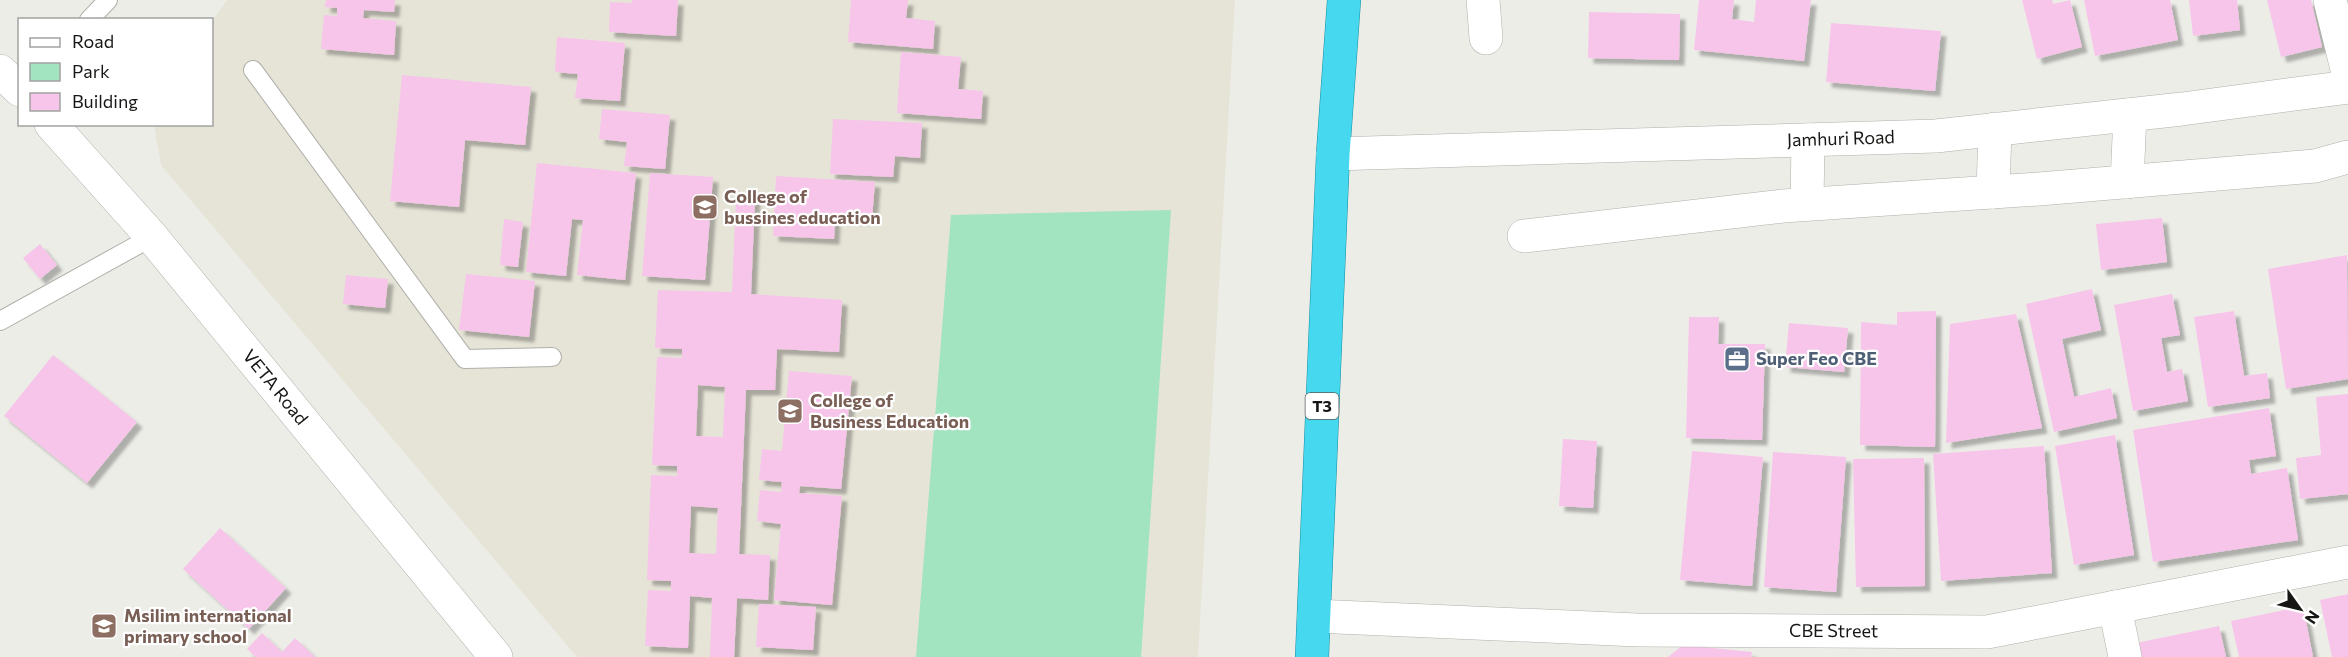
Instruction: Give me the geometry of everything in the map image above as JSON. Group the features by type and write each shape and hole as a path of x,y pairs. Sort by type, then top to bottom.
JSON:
{"highway":[{"name":"T3","path":"1312,657 1333,154 1344,0"}],"street":[{"path":"1483,0 1486,38"},
{"path":"2330,0 2348,73"},
{"name":"Jamhuri Road","path":"1333,154 1936,136 2130,115 2348,87"},
{"path":"2127,182 2130,115"},
{"name":"VETA Road","path":"53,126 152,237 496,657"},
{"path":"1993,192 1995,129"},
{"path":"1807,204 1808,140"},
{"path":"1524,236 1807,204 2127,182 2315,166 2348,158"},
{"name":"CBE Street","path":"1314,616 1986,645 2115,607 2348,562"},
{"path":"2115,607 2125,657"}],"lane":[{"path":"91,18 108,0"},
{"path":"253,70 465,359 552,357"},
{"path":"0,321 152,237"}],"shaded area":[{"name":"College of Business Education","path":"227,0 1235,0 1198,657 577,657 161,165 154,126 213,126 213,20"}],"green space":[{"path":"1171,210 1141,657 916,657 951,215"}],"building":[{"path":"326,0 395,0 394,12 364,10 363,18 396,21 394,55 321,49 324,15 337,16 337,8 325,7"},
{"path":"632,0 678,0 676,36 609,32 610,2 632,3"},
{"path":"851,0 908,0 906,18 935,21 933,49 848,42"},
{"path":"1699,0 1734,0 1732,19 1754,22 1756,0 1811,0 1804,61 1694,50"},
{"path":"2022,0 2052,0 2053,4 2070,0 2082,47 2037,59"},
{"path":"2084,0 2170,0 2178,40 2095,56"},
{"path":"2189,0 2237,0 2240,30 2193,36"},
{"path":"2267,0 2311,0 2322,47 2281,57"},
{"path":"1589,12 1680,14 1679,60 1588,58"},
{"path":"1831,23 1941,31 1935,91 1826,82"},
{"path":"557,37 625,43 620,101 575,98 578,74 555,72"},
{"path":"901,52 961,57 958,89 983,91 981,119 897,113"},
{"path":"402,75 531,87 525,145 465,140 459,207 390,201"},
{"path":"602,109 670,115 665,169 624,166 627,142 599,139"},
{"path":"833,119 922,123 920,158 895,156 893,177 830,174"},
{"path":"537,163 636,173 625,280 577,275 583,220 572,219 566,276 526,272"},
{"path":"650,173 713,177 705,280 642,276"},
{"path":"776,176 875,182 872,219 835,218 834,239 773,236"},
{"path":"736,198 755,198 751,294 842,300 839,352 777,349 775,390 746,390 739,554 770,555 768,600 737,598 734,657 710,657 712,598 690,596 688,648 645,646 648,590 671,591 671,581 647,580 651,475 677,476 677,466 652,465 657,357 682,358 682,349 655,348 658,290 732,292","holes":["698,385 725,387 723,437 696,436","691,506 718,508 716,554 689,553"]},
{"path":"2162,218 2167,262 2101,270 2096,224"},
{"path":"504,219 523,222 518,267 500,265"},
{"path":"40,244 57,265 40,279 23,258"},
{"path":"2347,255 2348,379 2286,389 2268,269"},
{"path":"466,274 535,281 529,337 459,330"},
{"path":"346,275 388,279 385,308 343,304"},
{"path":"2092,289 2101,330 2062,339 2074,397 2111,388 2117,418 2054,432 2026,304"},
{"path":"2172,294 2180,335 2161,338 2167,372 2182,369 2188,401 2133,411 2114,305"},
{"path":"1936,311 1935,447 1860,445 1861,322 1897,325 1897,312"},
{"path":"2234,311 2244,376 2267,373 2270,398 2208,407 2194,317"},
{"path":"2016,314 2042,428 1946,443 1950,324"},
{"path":"1689,317 1719,317 1718,344 1765,344 1762,440 1686,438"},
{"path":"1789,323 1848,328 1844,372 1785,367"},
{"path":"53,355 137,422 87,483 4,416"},
{"path":"789,371 852,376 841,489 800,486 799,493 842,496 832,605 774,600 781,524 757,521 760,490 781,492 782,482 759,480 762,449 782,451"},
{"path":"2348,394 2348,494 2300,499 2296,458 2321,455 2316,397"},
{"path":"2269,408 2276,456 2249,460 2251,474 2287,468 2298,540 2153,562 2133,430"},
{"path":"2115,435 2134,555 2074,565 2055,446"},
{"path":"1563,439 1597,441 1593,508 1559,506"},
{"path":"2044,446 2052,573 1941,581 1933,454"},
{"path":"1692,451 1763,457 1752,586 1680,580"},
{"path":"1773,452 1846,457 1836,592 1764,587"},
{"path":"1924,458 1925,586 1856,587 1853,459"},
{"path":"220,528 286,588 249,629 183,569"},
{"path":"2348,594 2348,657 2332,657 2320,600"},
{"path":"759,604 816,607 813,650 756,647"},
{"path":"2303,606 2313,657 2239,657 2231,621"},
{"path":"2219,626 2226,657 2139,657 2136,643"},
{"path":"262,633 282,652 295,638 315,657 256,657 247,649"},
{"path":"1683,645 1752,652 1751,657 1668,657"}],"place":[{"name":"College of bussines education","path":"705,207"},
{"name":"Super Feo CBE","path":"1737,359"},
{"name":"College of Business Education","path":"790,411"},
{"name":"Msilim international primary school","path":"104,626"}]}
